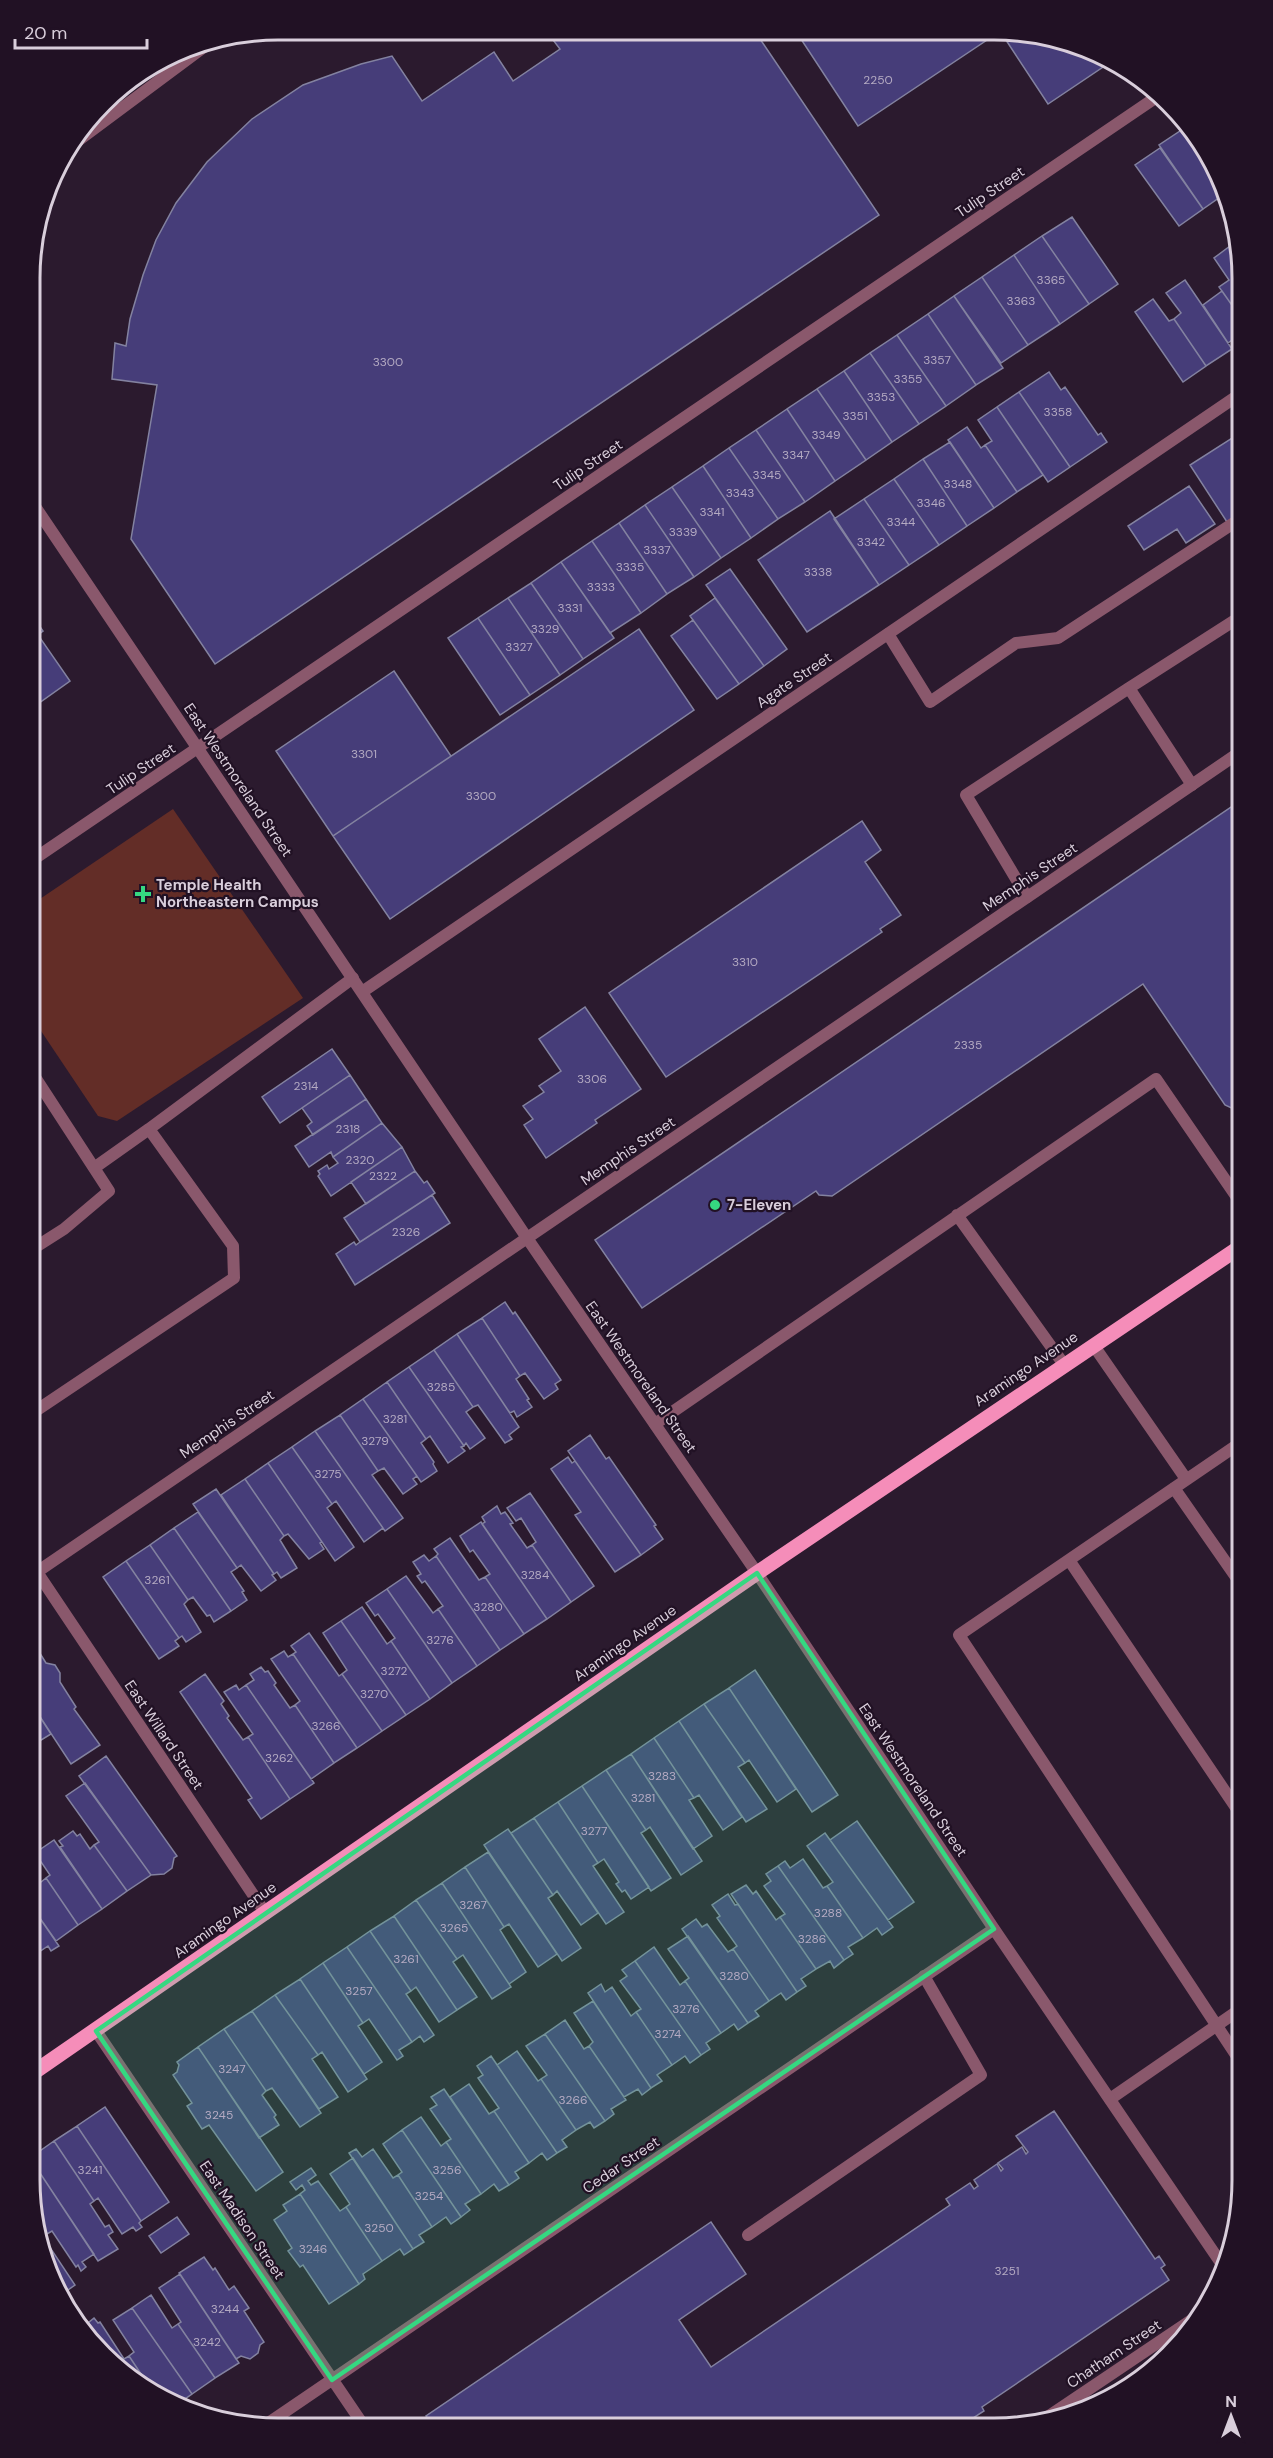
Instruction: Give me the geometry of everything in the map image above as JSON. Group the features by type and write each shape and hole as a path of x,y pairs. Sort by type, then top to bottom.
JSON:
{"main road":[{"name":"Aramingo Avenue","path":"40,2068 758,1573 1232,1252"}],"street":[{"path":"95,128 188,59"},
{"name":"Tulip Street","path":"40,856 1152,100"},
{"name":"Agate Street","path":"362,992 1232,399"},
{"name":"East Westmoreland Street","path":"40,514 527,1238 758,1573 994,1929 1219,2259"},
{"path":"888,634 930,702 1016,643 1058,638 1232,524"},
{"path":"1027,897 966,795 1232,622"},
{"path":"1129,688 1192,785"},
{"name":"Memphis Street","path":"40,1570 1232,758"},
{"path":"94,1168 352,978"},
{"path":"655,1424 1156,1079 1232,1190"},
{"path":"40,1085 109,1191 64,1228 40,1244"},
{"path":"40,1408 234,1278 233,1246 149,1129"},
{"path":"957,1215 1065,1366"},
{"path":"1094,1346 1186,1479"},
{"path":"1232,1448 959,1635 1232,2048"},
{"path":"1174,1488 1232,1571"},
{"path":"1069,1560 1232,1802"},
{"name":"East Willard Street","path":"40,1583 266,1914"},
{"name":"Cedar Street","path":"276,2418 994,1929"},
{"path":"748,2235 981,2075 924,1976"},
{"path":"1110,2099 1232,2015"},
{"name":"East Madison Street","path":"96,2031 358,2418"},
{"name":"Chatham Street","path":"1062,2408 1180,2328"}],"highlighted area":[{"path":"757,1573 994,1929 332,2380 96,2031"}],"shaded area":[{"path":"173,809 303,998 117,1121 98,1116 40,1029 40,899"}],"building":[{"path":"553,40 761,40 879,215 215,664 131,539 157,385 112,379 115,343 126,346 130,319 143,275 156,240 176,203 207,162 252,119 303,85 361,64 392,56 422,101 494,52 513,81 560,49"},
{"path":"802,40 987,40 858,126"},
{"path":"1006,41 1041,45 1071,53 1103,67 1048,104"},
{"path":"1180,131 1201,160 1218,198 1203,209 1159,145"},
{"path":"1160,148 1203,209 1179,226 1135,165"},
{"path":"1072,217 1118,284 1089,304 1042,236"},
{"path":"1042,236 1089,304 1060,324 1014,255"},
{"path":"1230,246 1232,305 1219,287 1229,280 1214,258"},
{"path":"1014,255 1060,324 1028,345 982,277"},
{"path":"982,277 1028,345 1001,363 954,296"},
{"path":"1185,280 1232,349 1206,366 1174,319 1181,313 1166,293"},
{"path":"1222,291 1232,305 1232,340 1228,343 1203,305"},
{"path":"954,296 1003,368 976,385 928,314"},
{"path":"1153,299 1169,321 1174,319 1206,366 1183,382 1135,312"},
{"path":"928,314 976,385 946,406 897,335"},
{"path":"897,335 946,406 919,424 870,353"},
{"path":"870,353 919,424 892,442 844,371"},
{"path":"844,371 892,442 866,460 817,389"},
{"path":"1049,372 1061,390 1065,387 1098,435 1101,433 1107,442 1070,467 1019,392"},
{"path":"817,389 866,460 835,481 787,409"},
{"path":"1019,392 1070,467 1048,482 997,407"},
{"path":"997,407 1043,475 1017,492 985,445 992,441 978,420"},
{"path":"787,409 835,481 805,502 756,430"},
{"path":"967,427 981,448 985,445 1017,492 994,508 948,440"},
{"path":"756,430 805,502 778,519 729,448"},
{"path":"1232,438 1232,519 1227,522 1190,465"},
{"path":"950,442 994,508 967,526 923,459"},
{"path":"729,448 778,519 751,538 703,466"},
{"path":"923,459 967,526 939,545 894,479"},
{"path":"703,466 751,538 721,558 672,487"},
{"path":"894,479 939,545 909,565 864,499"},
{"path":"1189,486 1215,524 1186,543 1177,529 1144,550 1128,526"},
{"path":"672,487 721,558 694,577 645,505"},
{"path":"864,499 909,565 879,585 834,519"},
{"path":"645,505 694,577 667,594 619,523"},
{"path":"830,511 879,585 807,632 758,560"},
{"path":"619,523 667,594 641,613 592,541"},
{"path":"592,541 641,613 610,633 561,562"},
{"path":"561,562 614,638 583,659 531,583"},
{"path":"730,569 787,649 764,666 706,585"},
{"path":"531,583 583,659 560,675 508,598"},
{"path":"508,598 560,675 530,695 478,618"},
{"path":"715,598 764,666 739,684 690,616"},
{"path":"478,618 530,695 500,715 448,638"},
{"path":"693,620 739,684 717,699 671,636"},
{"path":"639,629 694,710 390,919 333,836"},
{"path":"40,638 70,681 40,702"},
{"path":"394,671 451,756 333,836 276,751"},
{"path":"1232,806 1232,1108 1225,1105 1143,984 832,1196 819,1195 816,1191 642,1308 595,1240"},
{"path":"862,821 881,850 865,862 901,915 880,929 882,932 666,1077 609,993"},
{"path":"585,1007 641,1089 595,1120 597,1123 546,1158 524,1125 533,1119 523,1106 544,1092 539,1086 561,1071 539,1039"},
{"path":"332,1049 350,1075 280,1123 262,1097"},
{"path":"350,1075 366,1099 313,1135 307,1126 312,1122 302,1108"},
{"path":"366,1099 382,1123 333,1157 331,1152 309,1167 295,1146"},
{"path":"382,1123 402,1147 331,1196 318,1176 320,1174 318,1171 327,1165 329,1169 338,1163 333,1157"},
{"path":"402,1147 415,1171 366,1204 351,1182"},
{"path":"415,1171 424,1183 427,1181 435,1193 360,1242 344,1218"},
{"path":"432,1195 450,1223 355,1285 336,1254 354,1242 356,1245"},
{"path":"505,1302 513,1314 515,1312 561,1380 555,1384 558,1389 544,1399 525,1373 520,1376 482,1318"},
{"path":"482,1318 520,1376 516,1379 532,1407 517,1417 514,1411 510,1413 457,1334"},
{"path":"457,1334 519,1427 509,1435 512,1439 505,1443 478,1405 473,1407 434,1350"},
{"path":"434,1350 473,1407 466,1412 485,1438 470,1449 466,1443 464,1446 409,1367"},
{"path":"409,1367 464,1446 461,1447 465,1451 448,1463 430,1436 426,1439 387,1382"},
{"path":"387,1382 426,1439 421,1443 434,1462 437,1471 421,1482 363,1399"},
{"path":"363,1399 417,1476 413,1479 417,1484 403,1494 384,1468 378,1471 340,1415"},
{"path":"340,1415 378,1471 372,1475 403,1518 385,1531 315,1431"},
{"path":"315,1431 383,1528 364,1542 336,1501 332,1504 292,1447"},
{"path":"590,1435 606,1459 609,1457 656,1525 654,1526 663,1539 641,1555 568,1451"},
{"path":"292,1447 332,1504 327,1508 354,1547 335,1561 268,1463"},
{"path":"568,1457 572,1463 575,1461 641,1555 615,1572 575,1515 581,1512 551,1469"},
{"path":"268,1463 322,1542 320,1543 324,1549 309,1559 288,1534 284,1536 245,1479"},
{"path":"245,1479 284,1536 280,1540 297,1568 281,1578 277,1572 274,1574 221,1495"},
{"path":"216,1489 274,1574 272,1575 276,1580 261,1591 241,1565 237,1568 193,1504"},
{"path":"530,1493 594,1586 571,1602 532,1545 536,1542 521,1518 516,1521 507,1508"},
{"path":"497,1506 501,1514 505,1512 513,1523 510,1524 527,1548 532,1545 571,1602 547,1619 482,1524 485,1522 482,1517"},
{"path":"198,1512 237,1568 231,1572 244,1591 242,1592 247,1600 231,1611 174,1528"},
{"path":"481,1522 547,1619 524,1634 485,1577 490,1574 473,1550 470,1552 460,1536"},
{"path":"174,1528 231,1611 214,1622 193,1597 188,1600 150,1545"},
{"path":"450,1538 479,1580 485,1577 524,1634 500,1650 436,1556 438,1554 434,1549"},
{"path":"150,1545 188,1600 184,1604 201,1632 186,1642 182,1636 179,1638 126,1561"},
{"path":"424,1555 429,1561 436,1556 500,1650 477,1666 438,1609 443,1606 425,1581 422,1583 417,1576 421,1574 413,1562"},
{"path":"126,1561 179,1638 175,1641 179,1646 159,1659 103,1577"},
{"path":"406,1576 433,1613 438,1609 477,1666 452,1683 387,1589"},
{"path":"387,1589 452,1683 430,1699 391,1641 395,1638 378,1614 375,1616 366,1603"},
{"path":"362,1607 387,1644 391,1641 430,1699 406,1715 341,1621"},
{"path":"341,1621 406,1715 382,1731 342,1674 347,1670 323,1633"},
{"path":"309,1633 339,1676 342,1674 382,1731 357,1748 293,1654 296,1652 291,1646"},
{"path":"284,1651 288,1657 293,1654 357,1748 334,1763 295,1705 300,1701 271,1659"},
{"path":"40,1653 46,1663 55,1665 60,1673 60,1682 76,1707 74,1709 100,1745 71,1764 40,1717"},
{"path":"261,1667 265,1672 268,1671 276,1683 274,1685 290,1708 295,1705 334,1763 311,1779 246,1685 254,1680 250,1674"},
{"path":"755,1670 838,1795 812,1812 729,1688"},
{"path":"205,1674 224,1701 221,1704 229,1716 227,1718 243,1740 248,1737 290,1799 261,1819 248,1800 252,1798 180,1692"},
{"path":"236,1685 239,1690 246,1685 314,1783 290,1799 248,1737 253,1734 224,1692"},
{"path":"729,1688 796,1789 777,1802 749,1760 745,1763 704,1704"},
{"path":"704,1704 745,1763 738,1767 767,1809 746,1822 679,1721"},
{"path":"40,1717 51,1734 40,1741"},
{"path":"679,1721 742,1817 723,1830 699,1795 694,1798 654,1738"},
{"path":"654,1738 694,1798 689,1800 712,1836 693,1849 631,1754"},
{"path":"631,1754 702,1861 681,1875 650,1827 646,1830 606,1770"},
{"path":"106,1756 177,1856 174,1858 172,1868 164,1874 151,1875 79,1776"},
{"path":"606,1770 646,1830 641,1833 671,1878 651,1891 582,1786"},
{"path":"85,1783 151,1875 127,1891 94,1845 99,1842 66,1796"},
{"path":"582,1786 649,1887 631,1899 625,1890 622,1892 616,1884 619,1882 604,1859 598,1863 558,1802"},
{"path":"558,1802 598,1863 593,1866 624,1912 606,1924 534,1818"},
{"path":"534,1818 598,1913 581,1925 557,1891 553,1895 511,1833"},
{"path":"857,1821 914,1902 888,1920 830,1840"},
{"path":"508,1829 553,1895 548,1898 581,1948 562,1961 484,1845"},
{"path":"73,1831 77,1836 80,1834 90,1849 94,1845 127,1891 102,1909 60,1847 63,1846 59,1841"},
{"path":"825,1833 893,1927 882,1935 877,1928 863,1938 827,1886 833,1882 807,1846"},
{"path":"54,1840 102,1909 78,1925 46,1878 50,1875 40,1860 40,1850"},
{"path":"488,1852 557,1954 538,1967 509,1924 504,1927 465,1867"},
{"path":"803,1859 823,1888 827,1886 863,1938 848,1947 853,1954 844,1960 778,1866 785,1861 790,1868"},
{"path":"778,1866 844,1960 834,1968 830,1961 816,1969 780,1917 785,1914 764,1886 771,1881 766,1874"},
{"path":"465,1867 504,1927 500,1930 526,1972 509,1984 442,1883"},
{"path":"46,1878 78,1925 56,1941 40,1918 40,1881"},
{"path":"442,1883 511,1987 492,1999 463,1955 457,1959 416,1900"},
{"path":"746,1885 753,1894 756,1891 776,1920 780,1917 816,1969 801,1979 806,1986 797,1992 731,1894"},
{"path":"728,1894 735,1905 738,1904 797,1992 786,2000 781,1993 769,2001 733,1949 737,1946 717,1918 720,1916 712,1905"},
{"path":"416,1900 457,1959 453,1962 477,1997 457,2010 394,1916"},
{"path":"394,1916 457,2010 439,2022 416,1987 411,1991 370,1931"},
{"path":"40,1918 59,1946 51,1951 48,1946 40,1951"},
{"path":"696,1919 702,1927 707,1924 728,1952 733,1949 769,2001 755,2011 759,2016 748,2023 682,1929"},
{"path":"370,1931 411,1991 406,1994 434,2035 424,2042 420,2036 412,2042 347,1947"},
{"path":"688,1936 748,2023 738,2030 734,2024 721,2033 685,1981 689,1978 668,1949"},
{"path":"347,1947 412,2042 399,2050 403,2056 397,2060 369,2019 363,2023 323,1963"},
{"path":"654,1947 680,1985 685,1981 721,2033 706,2043 710,2049 701,2055 635,1961"},
{"path":"635,1961 701,2055 690,2063 685,2056 672,2065 636,2012 641,2009 620,1981 627,1976 622,1970"},
{"path":"323,1963 363,2023 358,2026 382,2062 364,2074 300,1979"},
{"path":"300,1979 367,2079 348,2092 322,2052 318,2055 275,1995"},
{"path":"601,1984 605,1992 612,1987 631,2016 636,2012 672,2065 657,2075 662,2081 651,2088 588,1993"},
{"path":"275,1995 318,2055 312,2059 338,2097 319,2109 252,2011"},
{"path":"593,2001 651,2088 642,2095 638,2089 624,2097 589,2046 593,2042 574,2013"},
{"path":"252,2011 321,2113 300,2127 272,2088 266,2091 224,2029"},
{"path":"565,2020 584,2049 589,2046 626,2100 611,2109 614,2114 605,2121 545,2034"},
{"path":"224,2029 266,2091 262,2095 276,2115 274,2117 279,2125 259,2138 198,2047"},
{"path":"545,2034 605,2121 594,2128 590,2122 576,2130 541,2079 547,2075 526,2046"},
{"path":"198,2047 283,2172 256,2191 209,2125 202,2129 187,2106 192,2103 173,2075 177,2072 179,2065 177,2062"},
{"path":"517,2051 538,2081 541,2079 576,2130 562,2140 567,2147 557,2153 497,2065"},
{"path":"491,2056 557,2153 547,2160 542,2153 529,2163 494,2111 499,2108 478,2078 483,2075 477,2066"},
{"path":"469,2084 489,2114 494,2111 529,2163 515,2172 519,2178 509,2185 450,2097"},
{"path":"444,2089 509,2185 499,2191 494,2184 481,2194 446,2142 451,2139 430,2109 437,2105 431,2097"},
{"path":"105,2107 169,2202 141,2221 77,2126"},
{"path":"1054,2111 1155,2259 1159,2256 1165,2265 1161,2268 1169,2280 982,2407 984,2411 973,2418 427,2418 426,2416 711,2222 746,2274 679,2320 711,2367 950,2205 946,2199 970,2183 974,2189 978,2186 974,2180 997,2164 1001,2171 1003,2169 998,2163 1022,2147 1026,2154 1028,2152 1016,2136"},
{"path":"421,2117 441,2146 446,2142 481,2194 465,2204 470,2210 461,2217 402,2130"},
{"path":"77,2126 141,2221 139,2223 142,2227 136,2231 133,2227 122,2234 98,2198 94,2201 54,2141"},
{"path":"402,2130 461,2217 451,2224 446,2217 432,2227 398,2175 402,2172 383,2144"},
{"path":"54,2141 94,2201 90,2204 105,2227 109,2225 113,2232 108,2235 118,2249 98,2261 40,2173 40,2151"},
{"path":"356,2149 362,2157 373,2149 393,2178 398,2175 432,2227 419,2235 424,2242 413,2249 349,2153"},
{"path":"353,2158 413,2249 404,2255 400,2249 382,2261 346,2207 350,2204 330,2174"},
{"path":"311,2168 316,2175 308,2181 311,2185 318,2181 340,2211 346,2207 382,2261 363,2274 365,2279 359,2284 300,2194 305,2190 302,2185 296,2190 290,2182"},
{"path":"40,2173 94,2254 82,2262 86,2267 81,2271 78,2265 76,2267 52,2231 47,2234 45,2226"},
{"path":"300,2194 359,2284 329,2304 303,2265 300,2267 288,2251 292,2248 274,2220 287,2211 283,2205"},
{"path":"177,2217 189,2234 161,2253 149,2236"},
{"path":"51,2249 75,2285 68,2290"},
{"path":"204,2257 213,2270 215,2268 229,2290 234,2286 249,2308 244,2311 264,2342 260,2345 258,2353 250,2359 241,2356 236,2359 179,2273"},
{"path":"180,2274 239,2363 215,2378 178,2324 181,2322 159,2288"},
{"path":"151,2295 172,2328 178,2324 215,2378 192,2394 132,2308"},
{"path":"132,2308 192,2394 186,2398 173,2393 140,2372 129,2356 134,2352 113,2320"},
{"path":"94,2318 98,2323 100,2322 124,2359 129,2356 140,2372 110,2348 89,2322"}],"place":[{"name":"Temple Health Northeastern Campus","path":"143,894"},
{"name":"7-Eleven","path":"715,1205"}]}
